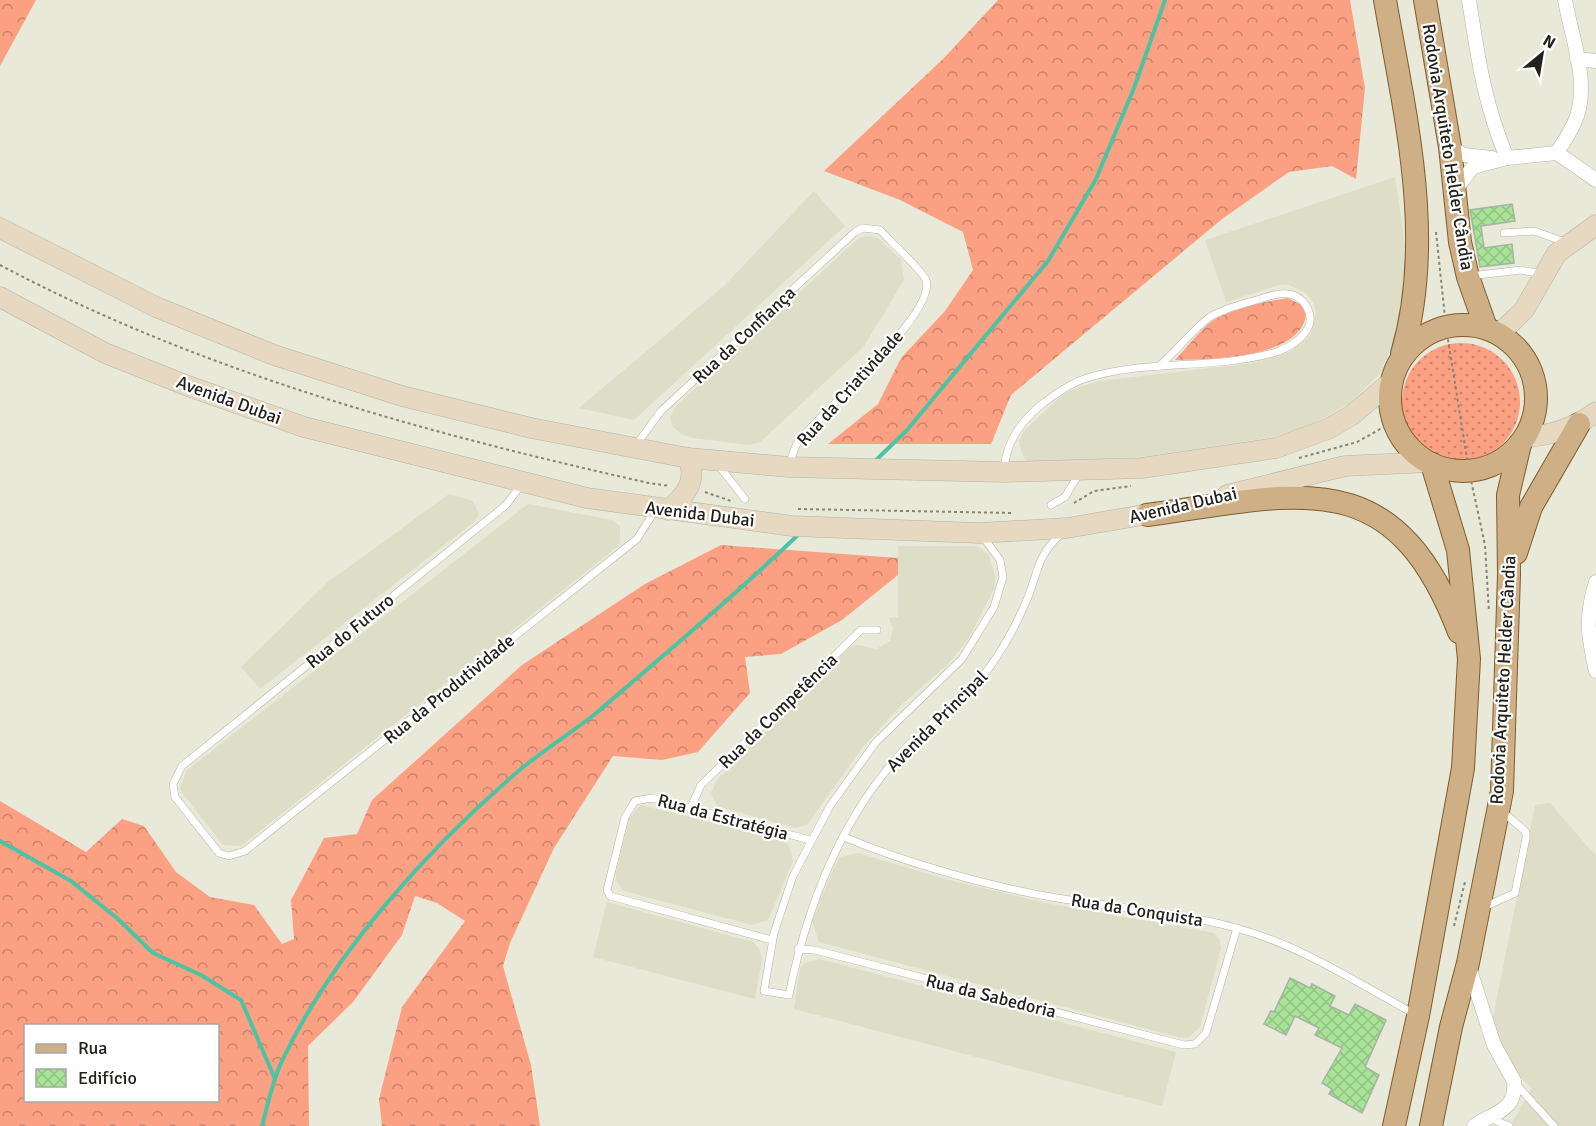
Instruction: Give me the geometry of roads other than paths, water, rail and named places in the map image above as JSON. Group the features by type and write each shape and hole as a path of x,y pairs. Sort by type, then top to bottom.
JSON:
{"main road":[{"name":"Rodovia Arquiteto Helder Cândia","path":"1385,0 1411,149 1415,188 1418,281 1411,322 1401,357"},
{"name":"Rodovia Arquiteto Helder Cândia","path":"1425,0 1450,147 1460,242 1468,277 1492,331"},
{"path":"1464,324 1492,331 1525,358 1534,380 1536,405 1522,441 1505,458 1486,468 1465,471 1445,469 1431,463 1409,447 1393,422 1391,382 1401,357 1421,337 1442,327 1464,324"},
{"path":"1509,574 1531,507 1587,418"},
{"name":"Rodovia Arquiteto Helder Cândia","path":"1431,1126 1451,1027 1468,963 1502,791 1509,574 1508,495 1522,441"},
{"name":"Rodovia Arquiteto Helder Cândia","path":"1394,1126 1418,1016 1463,768 1469,659 1458,550 1431,463"},
{"path":"1147,515 1270,497 1302,497 1351,505 1382,518 1405,538 1432,571 1446,599 1469,659"}],"street":[{"path":"1469,0 1484,94 1503,158"},
{"path":"1557,153 1577,117 1581,94 1577,58 1565,0"},
{"path":"1577,58 1596,61"},
{"path":"1450,147 1471,157 1503,158 1557,153 1596,180"},
{"path":"1456,189 1473,167 1503,158"},
{"path":"1492,331 1524,310 1557,253 1596,225"},
{"path":"0,228 156,307 274,355 402,396 633,449 688,458 789,467 1004,472 1142,468 1276,448 1328,429 1352,415 1391,382"},
{"name":"Avenida Dubai","path":"0,297 105,353 188,386 304,427 521,484 662,510 792,526 980,533 1067,528 1147,515 1344,466 1431,463"},
{"path":"1522,441 1545,436 1587,418"},
{"path":"662,510 681,500 691,483 692,467 688,458"},
{"path":"1596,582 1589,604 1587,630 1596,671"},
{"path":"1468,963 1491,1040 1514,1081 1511,1102 1502,1112 1474,1126"}],"lane":[{"name":"Rua da Confiança","path":"633,449 661,411 855,232 863,228 880,230 926,279"},
{"path":"1504,233 1534,231 1568,243"},
{"path":"1468,277 1521,270 1544,275"},
{"name":"Rua da Criatividade","path":"789,467 797,444 875,363 906,326 927,290 926,279"},
{"path":"1004,472 1009,444 1018,427 1054,395 1088,378 1277,352 1292,345 1304,334 1310,323 1310,311 1302,300 1288,294 1269,296 1212,316 1158,367"},
{"path":"714,460 745,499"},
{"path":"1051,505 1065,497 1081,470"},
{"name":"Rua do Futuro","path":"229,856 219,853 175,796 173,784 182,766 513,499 521,484"},
{"name":"Rua da Produtividade","path":"229,856 245,851 637,539 662,510"},
{"name":"Avenida Principal","path":"980,533 1000,560 1003,577 994,607 976,640 948,674 876,741 843,786 810,840 793,876 772,940 764,991 789,995 798,948 818,889 844,837 878,783 902,751 993,663 1029,595 1035,569 1041,557 1067,528"},
{"name":"Rua da Competência","path":"691,807 702,785 861,630 877,630"},
{"name":"Rua da Estratégia","path":"772,940 610,896 607,890 625,817 635,801 652,798 810,840"},
{"path":"1478,909 1515,893 1526,838 1526,832 1498,808"},
{"name":"Rua da Conquista","path":"844,837 882,853 1055,898 1198,919 1237,928 1268,938 1310,957 1418,1016"},
{"name":"Rua da Sabedoria","path":"798,948 815,950 1184,1045 1195,1044 1206,1033 1237,928"},
{"path":"1514,1081 1554,1126"},
{"path":"1489,1118 1509,1126"}],"waterway":[{"path":"873,463 907,430 1048,261 1096,179 1134,88 1165,0"},
{"path":"262,1126 279,1069 303,1021 328,980 356,941 420,866 453,831 522,768 595,714 724,603 799,534"},
{"path":"0,841 71,881 118,919 153,953 201,975 241,1000 275,1079"}]}
